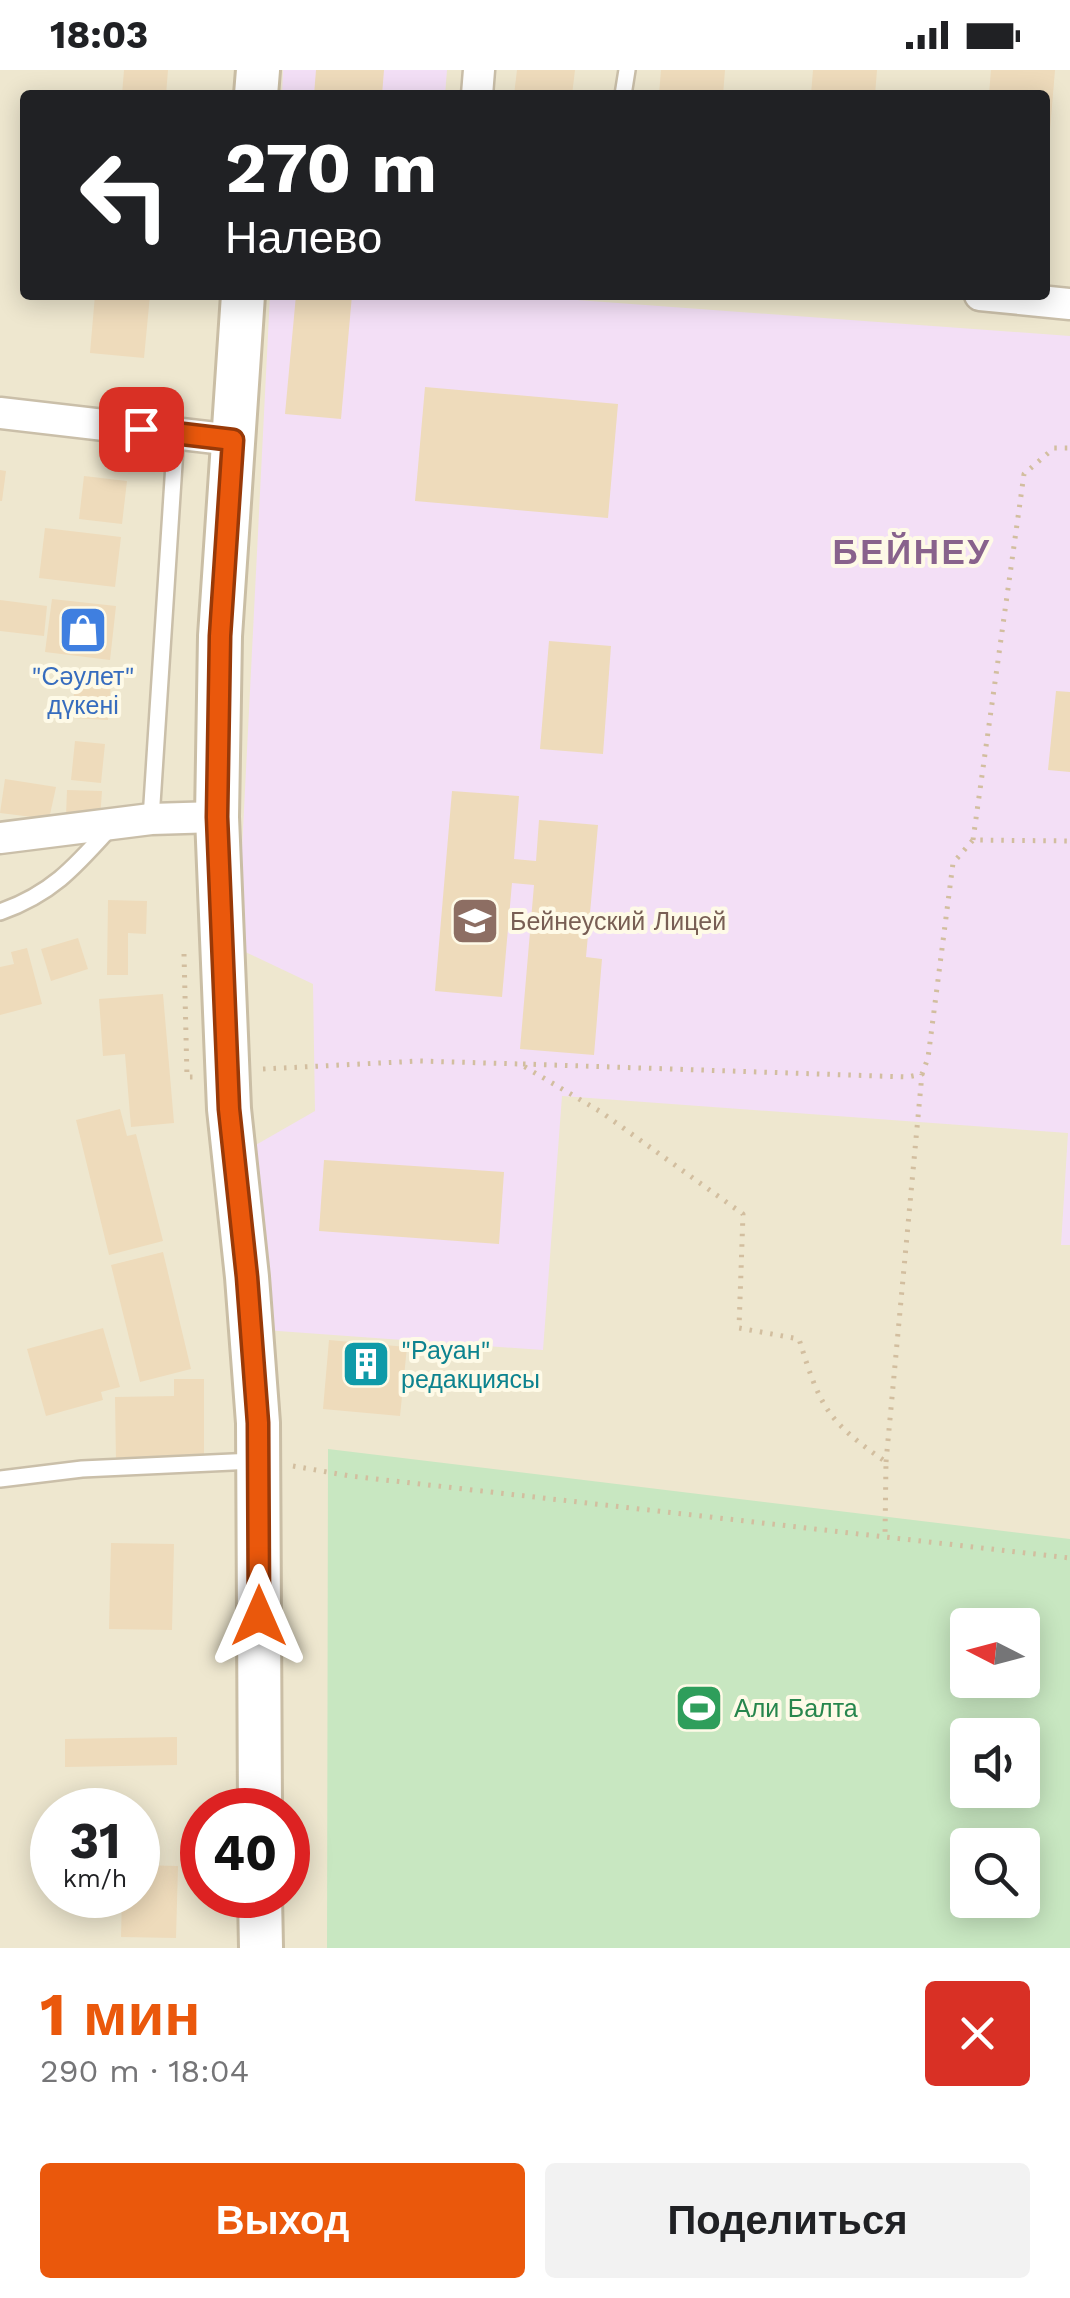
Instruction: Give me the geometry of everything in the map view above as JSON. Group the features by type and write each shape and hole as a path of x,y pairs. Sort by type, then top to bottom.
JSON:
{"street":[{"path":"243,300 220,636 217,817 229,1109 249,1295 258,1460 260,1788"},
{"path":"1030,300 1070,304"},
{"path":"0,413 233,440"},
{"path":"0,838 151,820 217,817"},
{"path":"260,1918 260,1948"}],"lane":[{"path":"151,820 176,433"},
{"path":"0,912 33,900 66,876 114,824"},
{"path":"0,1479 82,1469 258,1460"}],"path":[{"path":"884,1536 886,1462 922,1074 928,1058 953,863 973,840 1024,474 1054,448 1070,448"},
{"path":"973,840 1070,841"},
{"path":"184,939 187,1077 360,1063 520,1064 908,1077 922,1074"},
{"path":"520,1064 601,1112 744,1214 739,1328 799,1339 825,1410 852,1438 886,1462"},
{"path":"258,1460 350,1476 1070,1558"}],"shaded area":[{"name":"БЕЙНЕУ","path":"0,70 1070,70 1070,1948 0,1948"},
{"path":"283,70 447,70 445,90 282,90"},
{"path":"270,300 577,300 1070,336 1070,1245 1061,1245 1068,1133 562,1096 543,1350 236,1328 249,1149 315,1111 313,984 237,948"}],"green space":[{"name":"Али Балта","path":"328,1449 1070,1539 1070,1948 327,1948"}],"building":[{"path":"124,70 168,70 166,90 122,90"},
{"path":"316,70 384,70 382,90 314,90"},
{"path":"517,70 575,70 573,90 515,90"},
{"path":"661,70 725,70 723,90 659,90"},
{"path":"813,70 877,70 875,90 811,90"},
{"path":"991,70 1055,70 1050,130 1050,90 989,90"},
{"path":"95,300 150,300 144,358 90,353"},
{"path":"296,300 352,300 341,419 285,414"},
{"path":"425,387 618,404 608,518 415,501"},
{"path":"0,470 6,471 2,501 0,501"},
{"path":"84,476 127,481 122,524 79,519"},
{"path":"45,528 121,537 115,587 39,578"},
{"path":"52,599 116,606 110,660 45,652"},
{"path":"0,600 47,606 44,636 0,631"},
{"path":"549,641 611,646 603,754 540,749"},
{"path":"76,669 112,672 108,720 72,718"},
{"path":"1056,691 1070,692 1070,772 1048,770"},
{"path":"75,741 105,744 101,783 71,780"},
{"path":"5,779 56,787 49,819 0,813"},
{"path":"67,790 102,791 100,818 66,816"},
{"name":"Бейнеуский Лицей","path":"452,791 519,796 514,859 536,861 539,820 598,825 586,957 602,959 594,1055 520,1049 534,885 512,883 502,997 435,991"},
{"path":"108,900 147,901 146,934 128,933 128,975 107,975"},
{"path":"78,938 88,969 51,981 41,949"},
{"path":"27,948 42,1004 0,1015 0,967 14,964 11,952"},
{"path":"163,994 174,1123 131,1127 125,1054 103,1056 99,999"},
{"path":"120,1109 127,1136 136,1134 163,1241 109,1255 76,1120"},
{"path":"324,1160 504,1172 499,1244 319,1231"},
{"path":"163,1252 191,1369 140,1382 111,1265"},
{"path":"103,1328 120,1387 101,1392 103,1400 46,1416 27,1349"},
{"name":"\"Рауан\" редакциясы","path":"329,1340 407,1347 400,1416 323,1409"},
{"path":"174,1379 204,1379 204,1460 116,1461 115,1397 174,1396"},
{"path":"111,1543 174,1544 172,1630 109,1629"},
{"path":"177,1737 177,1765 65,1767 65,1739"},
{"path":"160,1866 178,1866 176,1938 121,1937 121,1918 160,1918"}],"place":[{"name":"\"Сәулет\" дүкені","path":"83,630"},
{"name":"Бейнеуский Лицей","path":"475,921"},
{"name":"\"Рауан\" редакциясы","path":"366,1364"},
{"name":"Али Балта","path":"699,1708"}],"district":[{"name":"БЕЙНЕУ","path":"912,552"}],"route":[{"path":"141,429 233,440 220,636 217,817 229,1109 258,1423 259,1616"}]}
